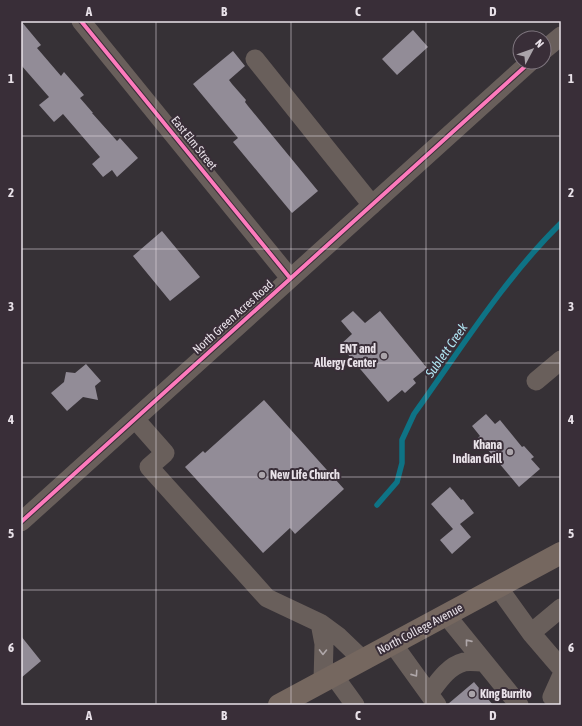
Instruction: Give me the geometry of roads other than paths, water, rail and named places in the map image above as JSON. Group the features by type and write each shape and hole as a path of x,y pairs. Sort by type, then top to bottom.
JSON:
{"main road":[{"name":"North College Avenue","path":"293,702 328,679 561,553"}],"street":[{"name":"East Elm Street","path":"82,21 290,278"},
{"path":"552,43 561,36"},
{"path":"255,59 372,204"},
{"name":"North Green Acres Road","path":"21,522 521,70"},
{"path":"536,381 561,360"},
{"path":"135,419 165,453 149,467 267,598 320,623 339,637 363,660"},
{"path":"498,587 531,633 561,668"},
{"path":"531,633 561,608"},
{"path":"446,615 518,705"},
{"path":"320,623 328,679 355,705"},
{"path":"393,644 433,699 447,672 464,662 485,664"},
{"path":"485,664 491,688 505,705"},
{"path":"560,705 552,697 561,678"}],"waterway":[{"name":"Sublett Creek","path":"377,505 397,482 402,463 402,440 414,414 502,291 540,245 561,223"}],"place":[{"name":"ENT and Allergy Center","path":"384,356"},
{"name":"Khana Indian Grill","path":"510,452"},
{"name":"New Life Church","path":"262,475"},
{"name":"King Burrito","path":"472,694"}]}
